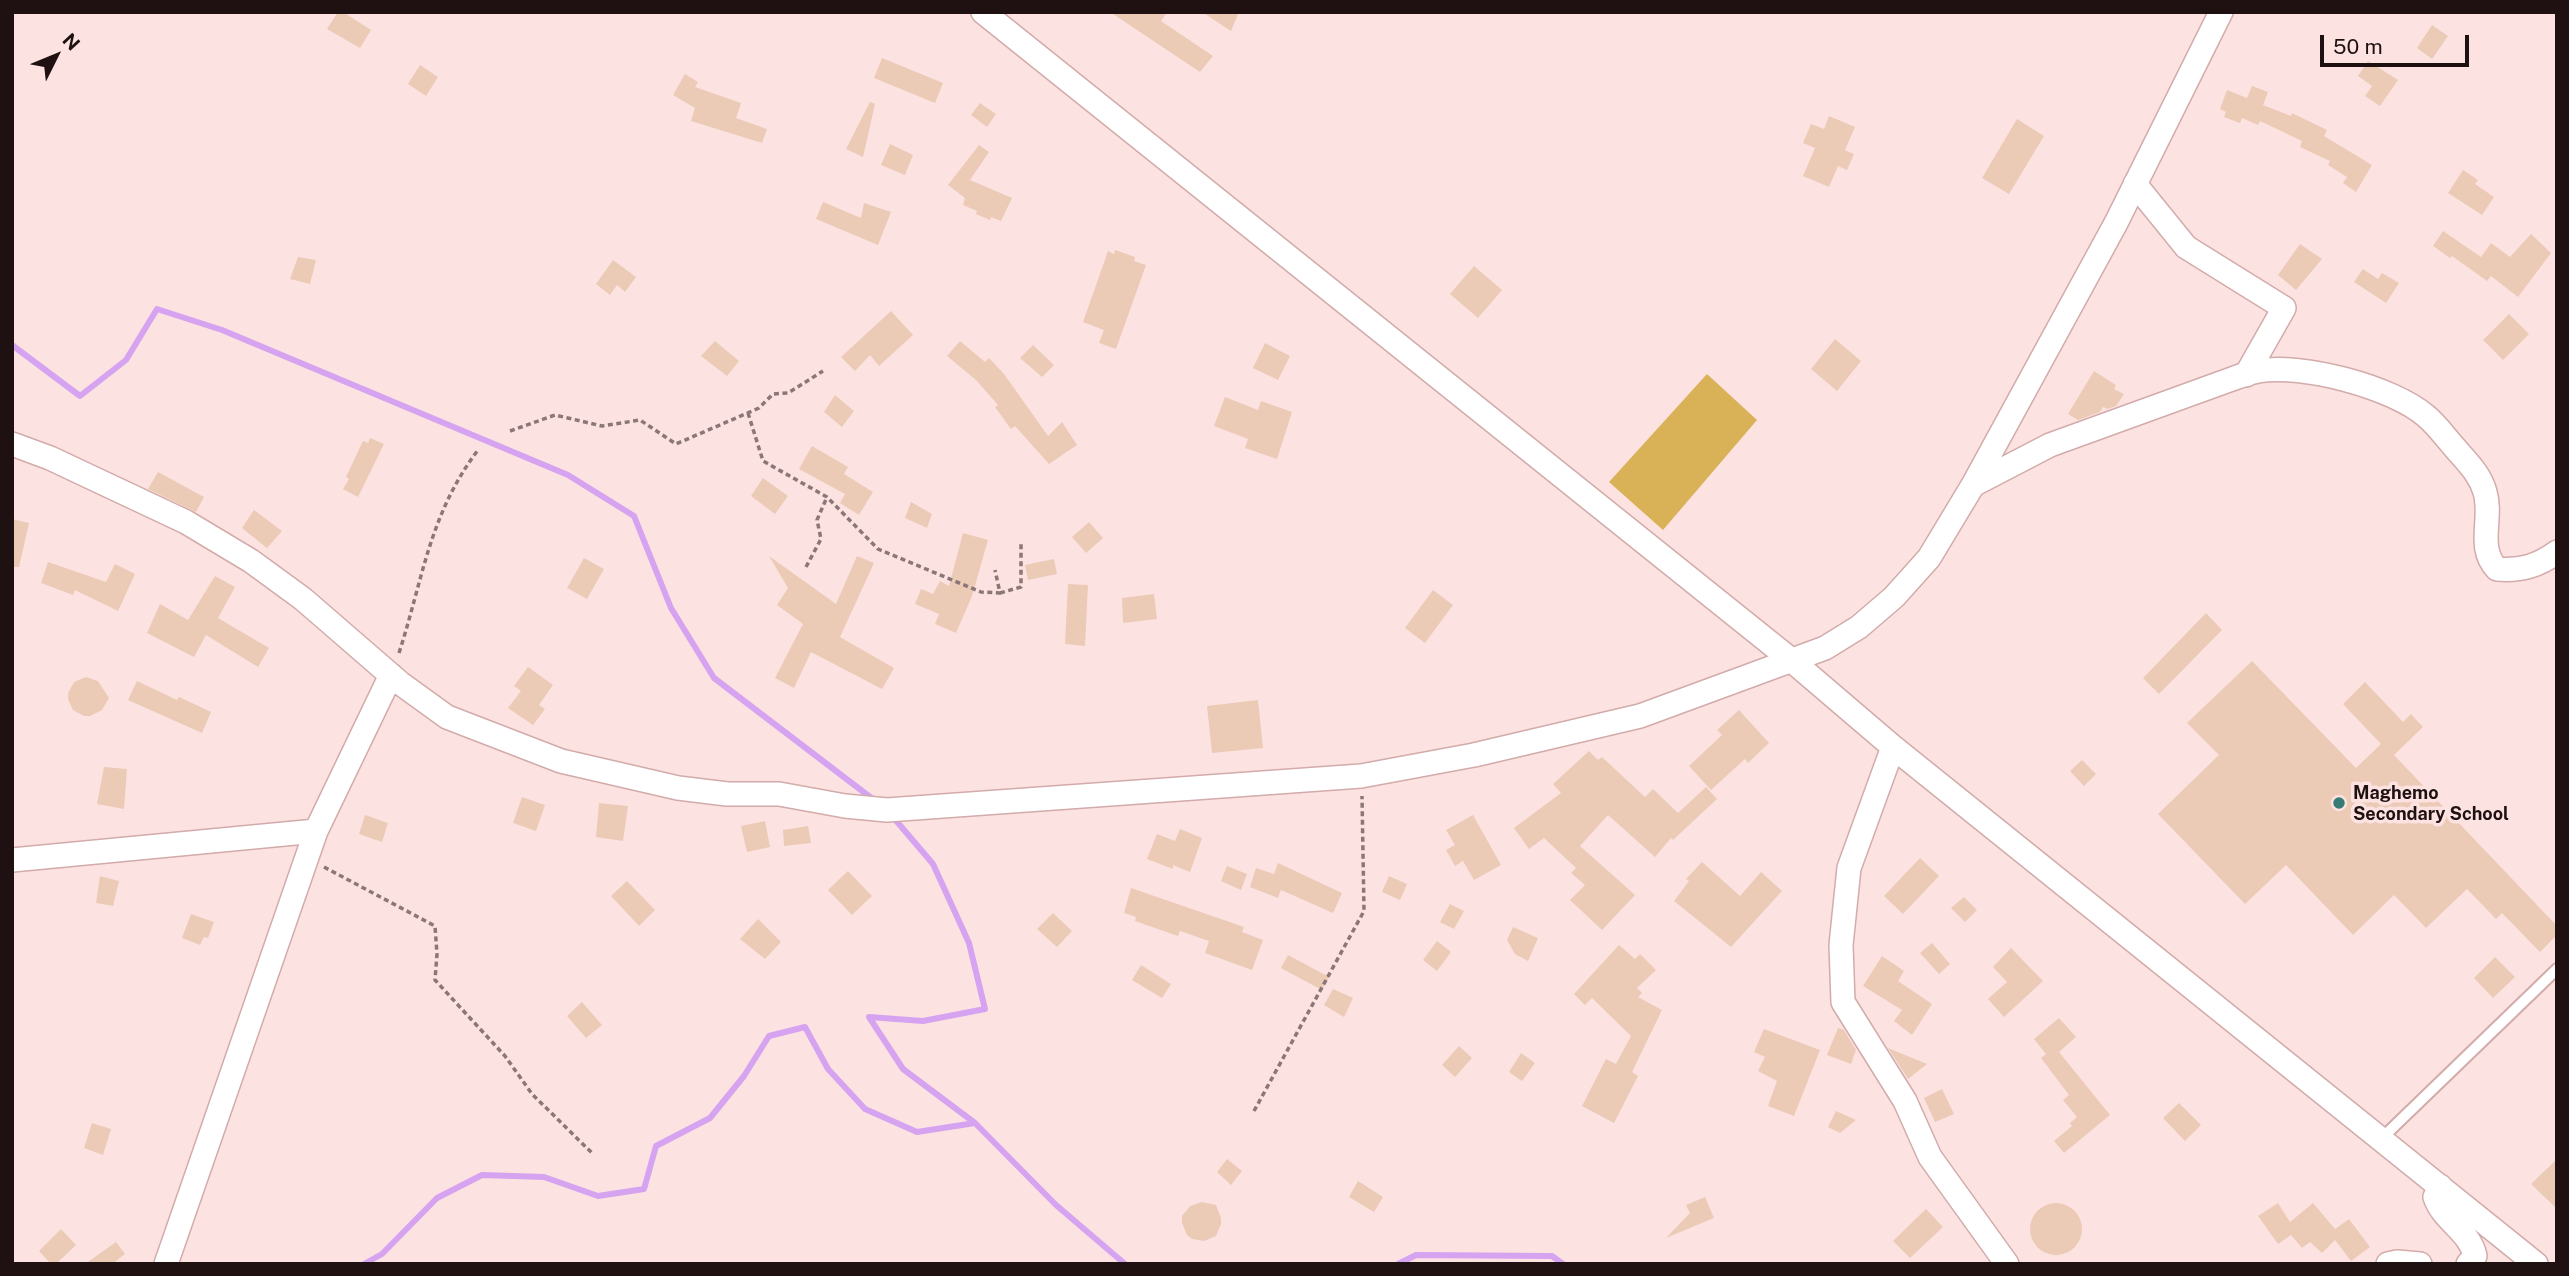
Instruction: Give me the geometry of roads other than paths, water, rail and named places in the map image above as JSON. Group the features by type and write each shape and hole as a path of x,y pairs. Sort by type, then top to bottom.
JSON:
{"street":[{"path":"983,12 1790,659 1894,747 2536,1264"},
{"path":"12,444 50,458 186,522 251,561 303,599 391,675 447,717 561,761 678,788 727,794 779,794 845,806 887,810 1361,776 1474,755 1640,716 1825,648 1859,627 1895,597 1929,558 1973,485 2135,184 2221,12"},
{"path":"2135,184 2186,247 2284,308 2246,375"},
{"path":"1973,485 2050,445 2258,371 2285,369 2340,378 2387,392 2426,415 2476,471 2486,494 2485,548 2489,560 2497,569 2517,570 2542,562 2557,552"},
{"path":"166,1264 316,831 391,675"},
{"path":"1894,747 1849,868 1841,945 1843,1002 1905,1101 1930,1157 2007,1264"},
{"path":"12,860 316,831"},
{"path":"2440,1186 2435,1196 2439,1208 2473,1244 2475,1256 2468,1264"},
{"path":"2388,1264 2420,1264"}],"lane":[{"path":"2381,1139 2557,969"}],"waterway":[{"path":"12,345 80,396 126,360 157,309 222,330 568,475 634,516 671,608 714,678 874,800"},
{"path":"893,817 933,864 969,943 985,1009 923,1021 869,1017 903,1069 975,1123 1056,1205 1125,1264"},
{"path":"364,1264 382,1254 437,1198 482,1175 544,1177 598,1196 644,1189 656,1146 710,1118 744,1076 769,1036 805,1027 828,1069 865,1109 917,1132 975,1123"},
{"path":"1398,1264 1416,1255 1552,1256 1563,1264"}],"place":[{"name":"Maghemo Secondary School","path":"2339,803"}]}
